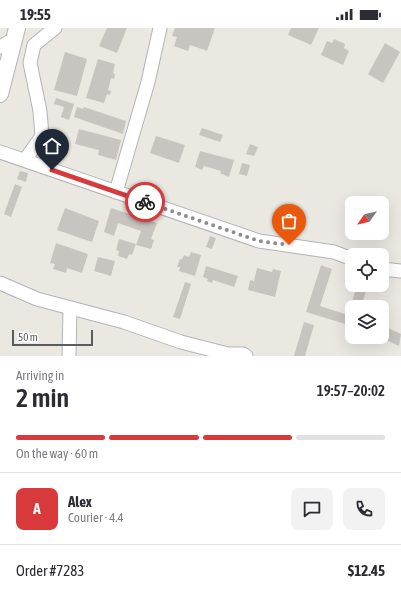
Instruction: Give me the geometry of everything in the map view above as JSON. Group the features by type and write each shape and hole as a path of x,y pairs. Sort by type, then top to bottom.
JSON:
{"street":[{"path":"25,160 42,136 40,111 30,63 34,45 55,28"},
{"path":"116,192 148,82 160,28"},
{"path":"0,47 16,34"},
{"path":"0,94 16,34"},
{"path":"0,152 259,241 334,252 345,256"},
{"path":"389,270 401,271"},
{"path":"0,283 37,298 124,322 181,342 228,354 243,354 246,356"},
{"path":"69,356 70,308"}],"building":[{"path":"107,28 127,28 117,53 99,46"},
{"path":"175,28 215,28 207,51 190,45 188,51 174,46 177,37 172,36"},
{"path":"291,28 319,28 311,45 288,35"},
{"path":"334,39 345,44 344,48 349,51 343,65 321,55 327,41 332,43"},
{"path":"385,43 400,52 383,83 368,74"},
{"path":"65,52 87,59 77,96 54,90"},
{"path":"98,59 115,64 113,73 115,74 114,79 111,78 108,90 111,91 110,95 107,94 104,103 86,98"},
{"path":"56,98 74,104 69,120 61,117 64,107 54,104"},
{"path":"77,107 83,109 84,107 126,121 123,134 74,117"},
{"path":"202,128 223,135 220,142 199,135"},
{"path":"79,129 121,140 116,160 98,155 99,150 75,144"},
{"path":"156,136 185,145 179,163 150,153"},
{"path":"250,144 258,147 254,156 246,154"},
{"path":"200,151 234,160 229,177 220,173 221,171 204,166 202,170 195,167"},
{"path":"242,163 250,165 247,176 239,174"},
{"path":"20,171 28,173 26,182 17,179"},
{"path":"15,184 22,187 11,217 4,214"},
{"path":"65,208 99,221 92,242 57,230"},
{"path":"111,208 157,223 151,239 154,240 151,249 136,245 141,231 118,223 114,236 104,232"},
{"path":"210,236 216,238 212,249 206,247"},
{"path":"119,239 136,244 132,255 129,254 127,259 118,256 119,251 116,250"},
{"path":"56,243 88,254 82,273 67,268 66,273 53,269 55,264 50,263"},
{"path":"191,252 201,255 195,276 179,271 180,267 177,267 180,259 182,259 184,255 189,257"},
{"path":"98,257 115,261 111,276 94,271"},
{"path":"321,265 332,269 320,306 345,314 345,324 306,312"},
{"path":"206,266 238,276 234,287 213,280 212,283 207,281 208,279 203,277"},
{"path":"257,268 272,272 273,269 281,271 275,297 248,290 250,280 254,281"},
{"path":"185,282 191,284 180,319 173,317"},
{"path":"355,292 366,292 363,300 352,300"},
{"path":"304,322 314,325 305,356 294,356"},
{"path":"389,328 401,334 399,346 389,341"}],"way so far":[{"path":"145,202 259,241 289,245"}],"route":[{"path":"52,170 145,202"}]}
